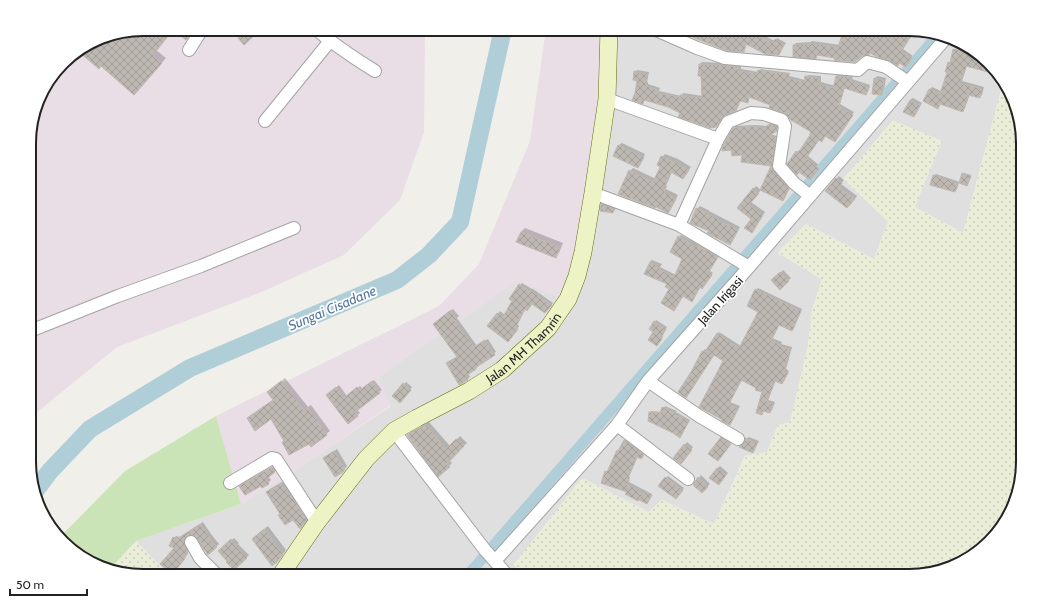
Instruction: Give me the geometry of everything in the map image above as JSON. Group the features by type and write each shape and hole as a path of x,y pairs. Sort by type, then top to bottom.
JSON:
{"street":[{"path":"189,50 198,36"},
{"path":"324,36 351,56 375,70"},
{"name":"Jalan MH Thamrin","path":"285,569 317,522 366,459 394,431 469,391 502,370 548,328 568,299 577,276 583,252 593,193 607,99 609,36"},
{"path":"670,36 725,58 858,70 867,62 886,67 902,78"},
{"path":"265,121 330,41"},
{"name":"Jalan Irigasi","path":"491,556 617,425 648,381 902,78 941,41"},
{"path":"607,99 718,139"},
{"path":"679,225 718,139 728,122 751,112 764,114 782,120 784,126 779,166 794,183 806,192"},
{"path":"593,193 679,225 745,264"},
{"path":"36,329 118,296 201,266 294,228"},
{"path":"648,381 698,416 738,439"},
{"path":"617,425 688,479"},
{"path":"394,431 502,569"},
{"path":"230,484 272,458 276,459 317,522"},
{"path":"191,542 196,553 211,569"}],"shaded area":[{"path":"425,36 424,132 400,200 344,255 259,293 117,347 36,413 37,129 47,95 54,83 67,67 89,50 108,42 129,37"},
{"path":"545,36 604,36 587,214 559,297 517,281 378,377 391,405 321,453 241,504 216,416 439,306 479,264 530,141"},
{"path":"603,36 923,37 950,44 963,50 985,67 1002,88 963,233 915,207 888,222 874,259 806,224 778,253 822,279 812,310 808,346 790,422 778,425 767,452 745,456 714,524 662,500 649,512 582,478 514,565 518,569 163,569 136,541 241,504 391,406 378,377 518,280"}],"green space":[{"path":"1002,88 1010,108 1016,136 1016,469 1014,483 1005,510 990,533 980,543 957,558 930,567 916,569 518,569 514,564 582,478 649,512 661,500 714,524 746,456 767,452 778,425 790,422 808,346 812,310 822,280 778,252 806,224 874,259 888,222 843,179 893,120 942,141 915,207 963,233"},
{"path":"216,416 241,504 136,541 114,565 89,555 72,543 63,534 125,471"},
{"path":"136,541 163,569 129,568 114,565"}],"building":[{"path":"168,36 153,55 162,63 134,95 101,66 99,69 82,55 102,44 122,38"},
{"path":"181,36 189,36 186,40"},
{"path":"240,36 254,36 244,45 238,38"},
{"path":"760,36 773,43 775,39 784,45 779,55 765,54 746,44 744,52 727,51 692,37"},
{"path":"842,36 884,36 889,39 891,36 911,36 901,52 912,58 906,67 899,63 898,66 870,53 869,55 862,56 855,62 834,60 835,58 817,55 816,59 793,57 793,45 809,43 838,47"},
{"path":"957,47 963,50 985,67 989,72 966,66 960,83 982,89 980,98 968,95 963,112 940,104 938,109 923,101 929,89 940,94 947,72 945,72 948,62 950,63 953,49 957,50"},
{"path":"699,64 739,67 739,71 757,74 758,70 789,74 788,78 804,82 805,76 820,78 819,84 833,88 836,76 852,77 851,81 869,87 866,95 844,88 839,106 853,115 835,142 825,136 822,142 819,140 806,158 819,169 810,180 799,172 797,175 787,164 796,151 798,153 811,132 791,120 785,113 769,108 770,105 749,97 748,103 740,101 736,111 725,115 716,127 710,128 678,117 680,113 668,107 644,100 643,104 632,100 637,81 633,80 634,71 647,74 646,86 659,90 658,93 680,97 680,95 702,98 701,76 698,76"},
{"path":"874,78 884,80 882,95 872,94"},
{"path":"910,100 920,105 914,117 903,112"},
{"path":"770,124 777,126 777,131 769,136 776,138 772,168 789,189 783,201 760,190 771,166 741,162 742,155 732,156 731,150 722,151 733,128 752,126 763,128"},
{"path":"618,145 644,157 638,168 613,156"},
{"path":"661,156 689,170 683,179 671,172 663,189 665,189 664,192 676,199 668,213 656,207 655,208 618,194 629,170 653,182 660,167 657,165"},
{"path":"962,173 971,176 967,186 959,183"},
{"path":"933,175 958,183 955,192 930,185"},
{"path":"836,178 842,183 839,187 855,199 847,208 825,191"},
{"path":"753,188 759,193 749,205 763,215 752,233 744,228 751,219 737,208"},
{"path":"601,204 614,209 613,213 600,211"},
{"path":"696,208 738,230 730,245 707,233 709,231 690,223"},
{"path":"521,232 560,247 556,258 516,242"},
{"path":"678,236 697,247 698,245 718,257 708,273 712,275 702,289 700,287 692,302 683,296 674,311 661,303 669,289 665,287 667,284 644,274 650,262 660,266 659,269 674,277 682,259 670,252"},
{"path":"780,272 789,281 780,290 771,280"},
{"path":"519,284 552,305 545,313 532,304 527,311 525,309 516,327 518,329 508,342 487,326 497,313 503,317 512,301 509,299"},
{"path":"755,289 801,311 792,331 779,325 771,341 790,349 784,372 788,373 782,384 775,381 767,402 773,404 770,413 763,411 762,415 756,413 762,392 755,390 756,388 741,380 729,404 738,409 730,425 699,407 723,361 714,355 686,398 678,392 702,351 705,352 717,333 739,348 758,312 747,306"},
{"path":"451,310 457,319 455,321 474,347 485,340 495,355 475,368 476,369 466,376 468,380 459,385 446,363 457,357 433,324"},
{"path":"654,321 666,329 657,346 648,340 653,332 649,329"},
{"path":"281,381 304,410 308,408 327,435 311,447 309,444 289,455 282,442 284,441 271,419 255,431 247,418 273,400 267,392"},
{"path":"372,381 380,393 355,412 358,416 348,424 326,395 336,387 344,398 357,387 360,390"},
{"path":"403,383 411,390 400,403 392,396"},
{"path":"662,407 689,421 680,438 648,421 649,412 660,413"},
{"path":"426,425 446,449 456,439 464,446 447,464 450,467 438,477 407,435"},
{"path":"721,437 731,444 718,461 708,454"},
{"path":"745,438 757,443 753,453 739,447 744,443"},
{"path":"624,440 644,455 641,459 637,457 627,479 629,480 627,484 643,493 638,501 625,494 627,492 601,483 605,471 607,472 617,450 618,451"},
{"path":"684,444 692,450 681,464 673,458"},
{"path":"334,451 345,469 335,477 323,458"},
{"path":"272,467 275,472 266,479 269,484 262,488 261,486 245,495 239,486"},
{"path":"717,468 726,475 719,485 709,478"},
{"path":"665,477 683,490 676,499 658,486"},
{"path":"698,477 708,487 702,493 693,485"},
{"path":"281,483 307,520 300,529 293,520 285,525 266,492"},
{"path":"645,491 652,495 647,504 639,500"},
{"path":"200,524 217,547 208,555 195,536 187,536 184,539 184,542 188,552 184,560 176,569 166,569 160,564 174,548 169,546 173,537 177,539"},
{"path":"264,529 283,554 272,566 252,539"},
{"path":"231,539 237,546 236,547 247,558 235,569 233,569 218,551"}],"waterway":[{"name":"Sungai Cisadane","path":"39,486 50,471 90,429 190,368 397,280 429,255 460,222 501,36"},
{"path":"473,569 934,39"}]}
